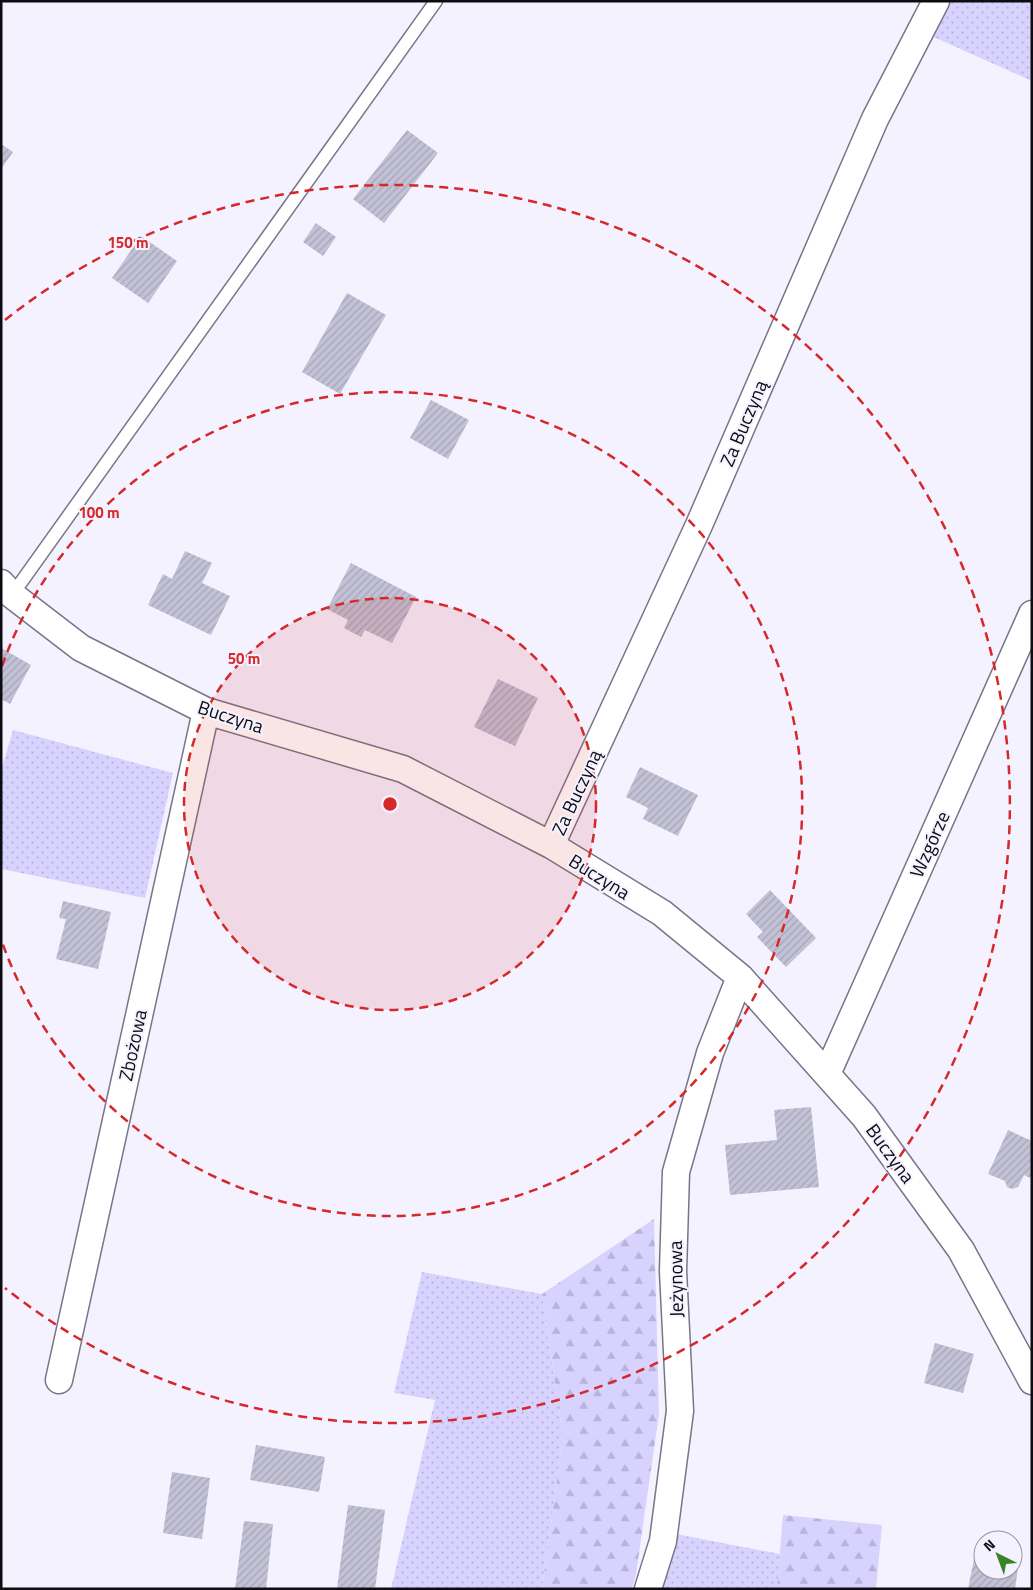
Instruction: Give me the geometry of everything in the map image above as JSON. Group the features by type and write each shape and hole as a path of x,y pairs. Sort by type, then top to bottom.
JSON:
{"street":[{"name":"Za Buczyną","path":"551,845 699,525 875,119 936,1"},
{"name":"Buczyna","path":"7,589 81,648 206,711 403,769 551,845 662,913 740,977 864,1116 960,1250 1032,1380"},
{"name":"Wzgórze","path":"827,1074 1032,614"},
{"name":"Zbożowa","path":"59,1380 206,711"},
{"name":"Jeżynowa","path":"648,1589 663,1541 680,1411 673,1270 676,1172 710,1053 740,977"}],"lane":[{"path":"7,589 436,1"}],"green space":[{"path":"948,1 1032,1 1032,81 927,34"},
{"path":"13,730 173,773 145,898 1,869 1,771"},
{"path":"654,1219 659,1414 636,1574 632,1589 542,1589 563,1437 542,1294"},
{"path":"422,1272 542,1294 563,1437 542,1589 391,1589 435,1400 394,1393"},
{"path":"783,1515 882,1525 876,1589 777,1589"},
{"path":"676,1534 780,1554 777,1589 660,1589"}],"building":[{"path":"407,130 438,153 384,223 353,199"},
{"path":"1,144 13,152 1,169"},
{"path":"316,223 336,237 323,256 303,242"},
{"path":"141,236 177,261 148,303 112,278"},
{"path":"347,293 386,315 340,394 302,372"},
{"path":"431,400 469,420 448,459 410,438"},
{"path":"185,551 212,563 202,583 230,596 211,635 148,605 163,574 172,579"},
{"path":"351,563 416,597 392,643 365,630 361,637 344,628 348,620 327,609"},
{"path":"1,648 31,665 10,704 1,699"},
{"path":"498,679 538,698 515,746 474,727"},
{"path":"640,767 698,795 678,836 643,819 648,808 626,797"},
{"path":"770,890 816,938 786,967 757,937 763,932 746,914"},
{"path":"63,901 111,912 98,969 56,959 66,919 59,918"},
{"path":"811,1107 819,1187 730,1195 725,1145 777,1140 774,1110"},
{"path":"1008,1130 1032,1141 1032,1174 1030,1178 1024,1175 1018,1187 1012,1189 1007,1187 1005,1181 988,1174"},
{"path":"935,1343 974,1354 963,1393 924,1383"},
{"path":"256,1445 325,1457 319,1492 250,1480"},
{"path":"172,1472 210,1478 202,1539 163,1533"},
{"path":"348,1505 385,1510 375,1589 337,1589"},
{"path":"244,1521 273,1524 266,1589 235,1589"},
{"path":"973,1564 973,1580 1016,1580 1015,1589 968,1589"}]}
